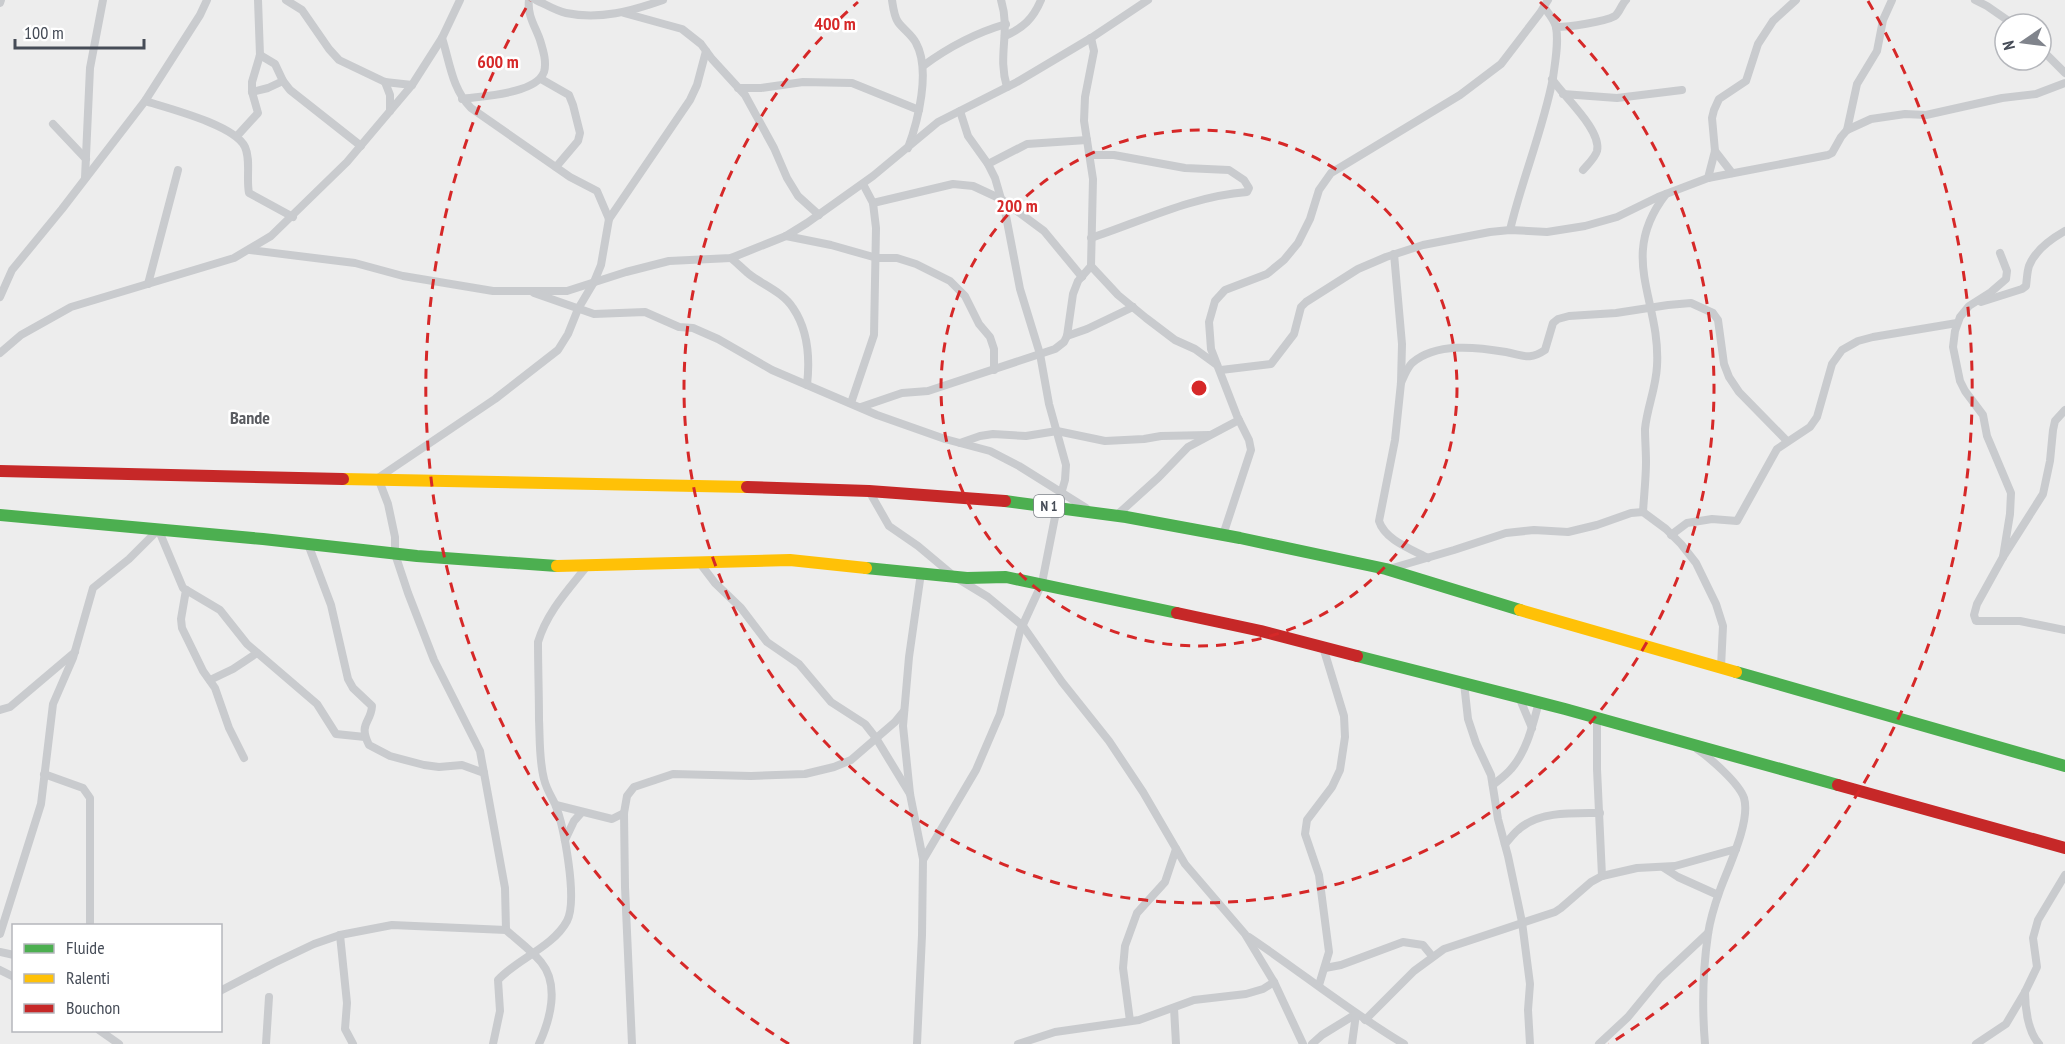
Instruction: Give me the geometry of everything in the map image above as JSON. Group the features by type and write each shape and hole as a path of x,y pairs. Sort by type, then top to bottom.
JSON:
{"main road":[{"name":"N 1","path":"0,471 869,491 1057,507 1223,535 1386,569 1448,589 2065,766"},
{"path":"0,515 395,554 562,566 790,560 956,577 1006,578 1042,583 1261,631 1539,702 2065,848"}],"street":[{"path":"84,178 90,68 103,0"},
{"path":"1,293 12,270 144,101 200,15 207,0"},
{"path":"237,136 258,113 252,92 252,82 260,55 258,0"},
{"path":"286,0 302,10 328,49 339,60 385,82 412,85"},
{"path":"0,353 21,335 71,307 234,258 271,236 347,162 412,85 442,38 460,0"},
{"path":"462,99 515,91 541,79 545,61 528,11 529,0"},
{"path":"536,0 563,13 603,15 624,13 663,0"},
{"path":"892,0 895,16 915,41 921,53 923,66 919,110 908,148"},
{"path":"1001,0 1006,24 1002,58 1007,87"},
{"path":"1005,36 1021,29 1041,0"},
{"path":"250,250 355,263 403,276 493,291 567,291 669,261 731,258 786,236 863,184 938,123 1007,87 1091,38 1148,0"},
{"path":"1556,27 1571,27 1616,15 1626,0"},
{"path":"1708,178 1714,151 1712,118 1719,99 1746,81 1758,44 1773,21 1796,0"},
{"path":"1847,130 1857,84 1877,51 1883,20 1892,0"},
{"path":"1975,0 1996,12"},
{"path":"1510,230 1549,96 1556,60 1556,27 1546,3"},
{"path":"1223,535 1251,450 1249,440 1211,350 1209,322 1215,301 1225,290 1267,274 1284,260 1298,243 1310,219 1319,190 1331,173 1460,95 1502,64 1546,3"},
{"path":"624,13 682,29 701,44 746,95 787,178 798,196 819,215"},
{"path":"923,66 948,47 1006,24"},
{"path":"442,38 455,86 462,99 471,108 570,177 597,191 609,219"},
{"path":"1091,38 1094,51 1085,97 1084,121 1093,179 1091,266 1133,307 1175,340 1195,350 1219,368 1271,364 1294,333 1301,307 1306,302 1358,269 1394,254 1423,245 1510,230 1547,232 1599,223 1708,178 1828,155 1832,153 1840,137 1847,130 1871,119 1905,114 1926,115 2002,98 2036,94 2065,83"},
{"path":"506,930 505,888 480,751 434,660 395,554 396,537 388,504 378,478 495,399 558,350 601,265 609,219 690,100 697,85 706,51"},
{"path":"260,55 275,64 290,90 361,146"},
{"path":"2053,61 2065,73"},
{"path":"541,79 568,95 580,133 578,141 556,167"},
{"path":"1552,79 1585,119 1597,143 1596,155 1583,170"},
{"path":"252,92 283,81"},
{"path":"385,82 390,95 390,111"},
{"path":"738,88 761,88 803,82 852,83 919,110"},
{"path":"1549,96 1562,93 1617,98 1682,90"},
{"path":"144,101 208,121 237,136 247,154 249,193 292,217"},
{"path":"960,111 968,136 988,164 1001,199 1026,311 1040,354 1049,404 1066,465 1061,494"},
{"path":"53,124 86,159"},
{"path":"988,164 1027,144 1087,140"},
{"path":"1714,151 1732,173"},
{"path":"1090,155 1114,155 1185,168 1229,170 1244,180 1250,188 1247,192 1216,196 1175,208 1091,238"},
{"path":"148,284 178,170"},
{"path":"851,403 874,335 876,220 873,203 863,184"},
{"path":"873,203 953,184 973,186 1001,199 1044,231 1082,277"},
{"path":"1643,512 1646,464 1645,430 1657,366 1656,337 1646,290 1642,242 1655,208 1666,194"},
{"path":"807,223 809,240"},
{"path":"1969,306 2022,289 2026,285 2028,268 2033,258 2051,239 2065,231"},
{"path":"786,236 877,258 897,258 916,264 950,281 959,288 990,337 994,349 994,370"},
{"path":"2000,253 2007,271 2006,279 1969,306 1960,317 1954,331 1953,347 1960,381 1983,415 1987,436 2011,493 2010,514 2002,557"},
{"path":"1394,254 1402,344 1401,383 1395,440 1379,521 1384,531 1399,543 1428,558"},
{"path":"731,258 793,307 803,330 808,351 807,385"},
{"path":"861,408 902,393 928,391 1055,349 1064,342 1067,336 1073,294 1091,266"},
{"path":"528,291 594,314 645,312 679,327 693,328 718,339 772,370 861,408 959,443 990,451 1019,466 1095,513"},
{"path":"1401,383 1410,364 1438,351 1456,348 1482,349 1530,357 1545,350 1553,323 1558,319 1569,316 1616,314 1691,303 1713,313 1718,320 1724,364 1729,377 1739,392 1787,441"},
{"path":"1067,336 1133,307"},
{"path":"1671,535 1687,524 1698,521 1712,519 1737,521 1777,449 1810,427 1817,417 1832,364 1842,350 1858,341 1873,337 1957,323"},
{"path":"2065,410 2055,421 2043,494 2002,557 1977,604 1974,615 1976,621 2020,621 2065,630"},
{"path":"1116,516 1188,447 1239,420"},
{"path":"959,443 993,434 1026,436 1057,431 1118,442 1161,436 1209,435"},
{"path":"869,491 889,526 956,577 988,597 1023,626 1062,682 1109,741 1143,792 1185,864 1245,934 1274,982 1303,1044"},
{"path":"923,860 976,770 1000,714 1013,657 1023,626 1042,583 1057,507"},
{"path":"1386,569 1506,533 1534,530 1568,532 1631,513 1643,512 1681,544 1696,563 1716,604 1723,626 1721,667"},
{"path":"0,934 41,804 53,704 75,652 93,588 158,531 183,588 220,609 256,653 312,699 336,734 365,737"},
{"path":"308,544 332,605 348,679 353,688 372,706 364,729 369,745 390,756 431,766 462,765 484,773"},
{"path":"699,562 715,583 741,608 767,642 799,664 831,702 865,724 910,794"},
{"path":"493,1044 500,1011 498,980 561,928 570,914 572,899 565,840 555,805 544,781 540,737 538,642 542,629 554,608 587,566"},
{"path":"916,1044 922,935 923,860 904,750 904,711 921,573"},
{"path":"186,590 181,619 182,628 203,671 215,688 229,728 244,758"},
{"path":"1319,985 1329,952 1327,926 1319,875 1305,834 1307,820 1332,787 1340,770 1345,737 1344,716 1323,647"},
{"path":"0,711 10,707 75,652"},
{"path":"210,680 234,669 256,653"},
{"path":"1464,683 1468,719 1493,785 1498,819 1522,922 1530,984 1528,1011 1530,1044"},
{"path":"1519,697 1532,728"},
{"path":"1493,785 1510,771 1518,760 1532,728 1539,702"},
{"path":"632,1044 624,813 627,796 634,787 673,774 752,776 805,774 834,767 851,760 904,711"},
{"path":"1597,718 1602,876"},
{"path":"1691,744 1737,786 1743,797 1745,813 1736,849 1718,895 1708,933 1703,1029 1705,1044"},
{"path":"44,774 84,789 90,798 90,924"},
{"path":"555,805 612,819 624,813"},
{"path":"565,840 574,821 581,813"},
{"path":"1505,844 1518,830 1542,818 1564,813 1600,813"},
{"path":"1130,1021 1123,968 1125,946 1137,913 1165,882 1176,849"},
{"path":"1365,1020 1414,971 1444,948 1561,908 1586,886 1602,876 1637,868 1664,868 1736,849"},
{"path":"1664,868 1718,895"},
{"path":"1976,1044 2006,1024 2025,992 2037,967 2033,938 2038,920 2065,875"},
{"path":"222,990 314,944 340,935 392,925 506,930 542,962 549,974 551,1012 539,1044"},
{"path":"1599,1044 1628,1017 1660,978 1708,933"},
{"path":"1245,934 1319,985 1356,1014 1404,1044"},
{"path":"340,935 347,1003 345,1029 354,1044"},
{"path":"1325,968 1341,965 1403,942 1423,945 1432,956"},
{"path":"1018,1044 1055,1032 1130,1021 1194,1000 1246,994 1263,989 1274,982"},
{"path":"2025,992 2027,1014 2033,1036 2038,1044"},
{"path":"266,1044 269,997"},
{"path":"1174,1008 1176,1044"},
{"path":"1312,1044 1322,1035 1356,1014"},
{"path":"1353,1044 1356,1014"},
{"path":"1703,1029 1712,1044"},
{"path":"102,1032 119,1044"}],"traffic: fast":[{"path":"1005,501 1126,517 1240,538 1386,569 1520,610"},
{"path":"0,515 263,539 417,556 557,566"},
{"path":"866,568 967,578 1006,577 1177,613"},
{"path":"1357,656 1565,709 1838,785"},
{"path":"1736,672 2065,766"}],"traffic: slow":[{"path":"343,479 747,487"},
{"path":"557,566 790,560 866,568"},
{"path":"1520,610 1736,672"}],"traffic: jam":[{"path":"0,471 343,479"},
{"path":"747,487 869,491 1005,501"},
{"path":"1177,613 1261,631 1357,656"},
{"path":"1838,785 2065,848"}],"district":[{"name":"Bande","path":"250,418"}]}
